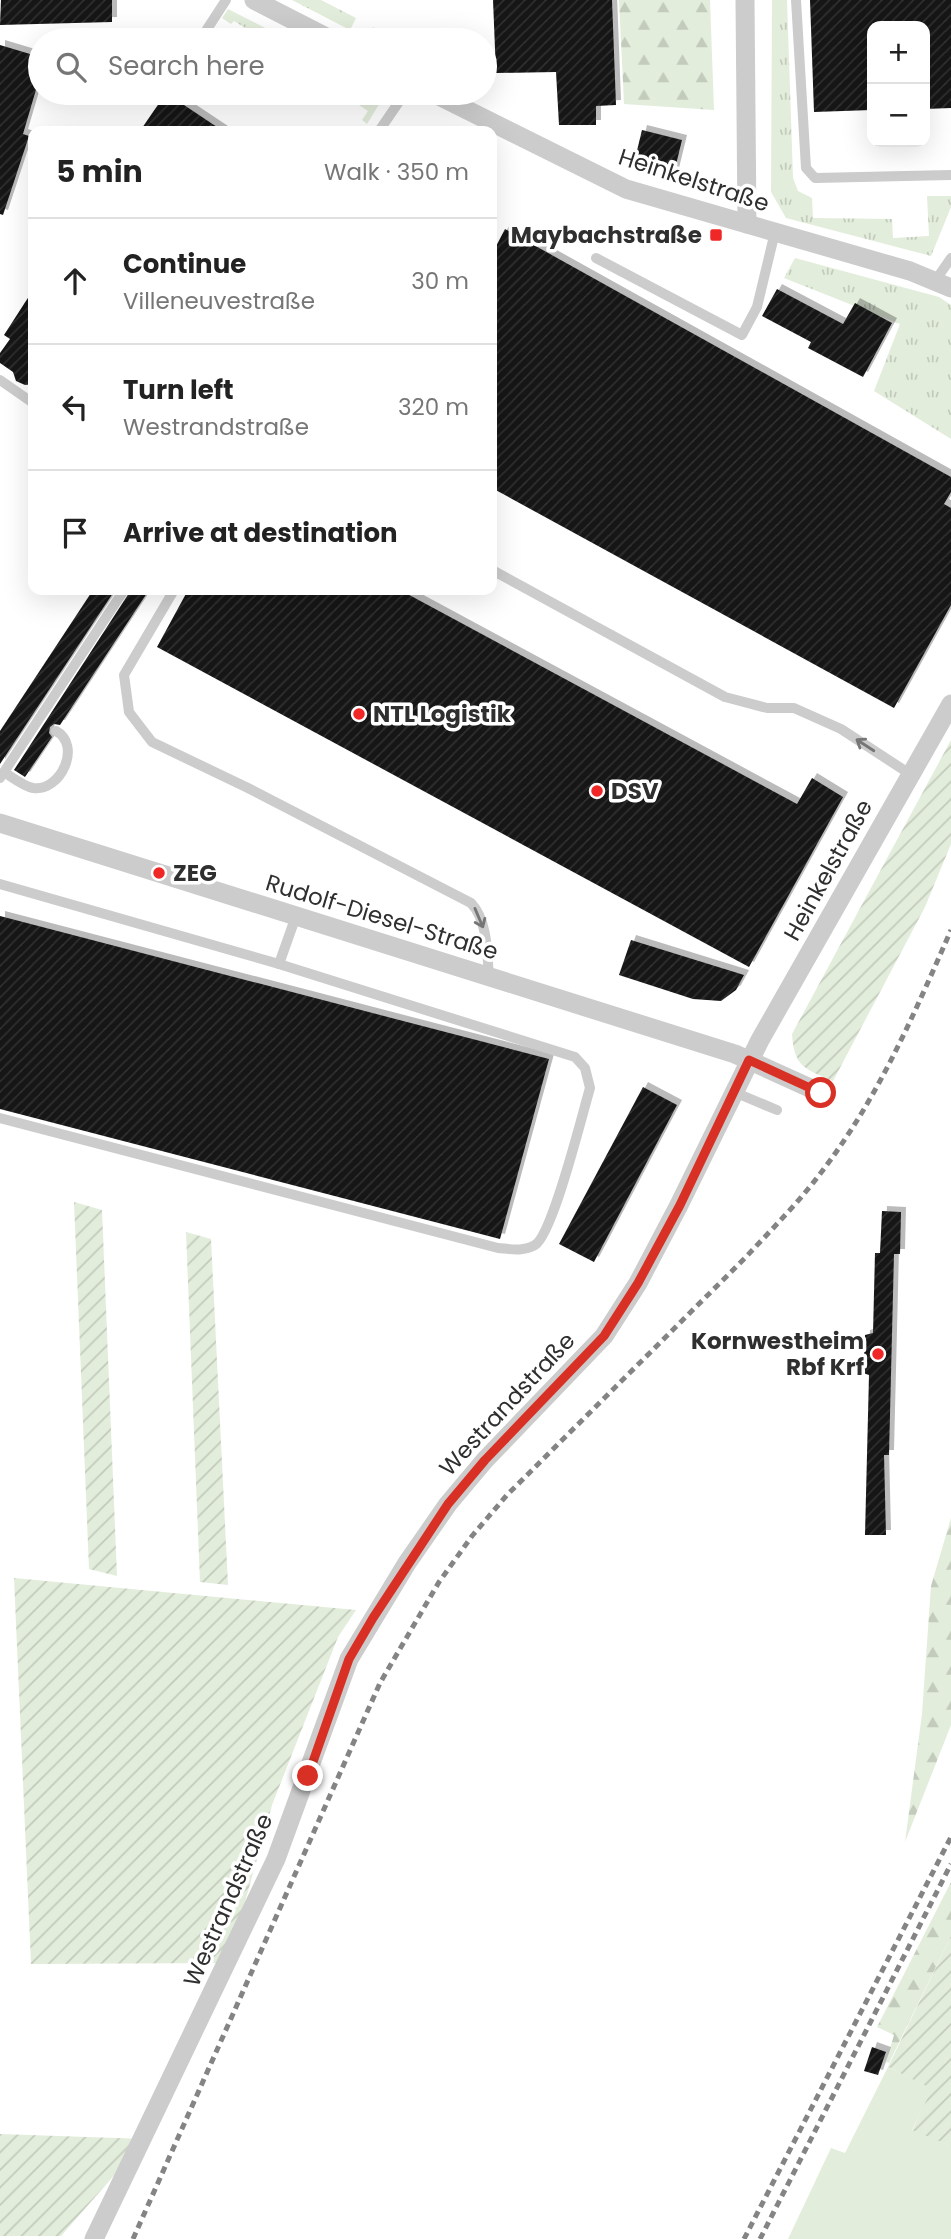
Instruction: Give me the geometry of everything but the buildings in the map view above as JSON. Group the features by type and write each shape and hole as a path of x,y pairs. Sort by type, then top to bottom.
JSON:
{"street":[{"path":"254,0 309,28"},
{"path":"745,0 747,224"},
{"name":"Heinkelstraße","path":"457,105 626,189 911,271 943,284"},
{"name":"Heinkelstraße","path":"749,1060 951,704"},
{"name":"Rudolf-Diesel-Straße","path":"0,823 749,1060 821,1093"},
{"name":"Westrandstraße","path":"93,2239 204,2014 276,1858 349,1659 407,1563 448,1504 485,1460 604,1336 638,1283 680,1205 749,1060"}],"lane":[{"path":"208,28 226,0"},
{"path":"796,0 806,168 815,178 951,175"},
{"path":"382,126 397,105"},
{"path":"596,258 742,335 757,307 775,232"},
{"path":"943,284 951,258"},
{"path":"0,380 28,399"},
{"path":"497,573 725,697 767,708 794,708 841,729 911,774"},
{"path":"56,731 63,735 68,745 68,757 53,782 39,788 30,788 2,775 121,595"},
{"path":"171,595 124,676 128,712 152,742 248,788 471,903 483,928 489,977"},
{"path":"0,884 279,964 575,1057 585,1068 590,1088 550,1223 537,1244 520,1250 498,1248 0,1118"},
{"path":"279,964 296,916"},
{"path":"734,1092 777,1110"}],"green space":[{"path":"292,0 321,0 356,18 351,28"},
{"path":"619,0 710,0 714,110 624,104"},
{"path":"772,0 787,0 793,178 798,191 812,198 813,218 892,219 893,238 929,236 927,196 951,196 951,207 931,256 786,218 771,192"},
{"path":"228,9 265,28 245,28 222,18"},
{"path":"359,105 379,105 367,124 362,120 368,111"},
{"path":"795,258 939,297 951,305 951,439 874,391 900,324 784,278"},
{"path":"951,740 951,844 925,907 833,1081 808,1070 798,1060 792,1034"},
{"path":"74,1202 102,1210 117,1576 89,1569"},
{"path":"186,1232 211,1239 228,1585 200,1582"},
{"path":"951,1518 951,1725 905,1842 922,1714 931,1586"},
{"path":"14,1578 356,1610 338,1637 272,1805 228,1963 31,1964"},
{"path":"951,1882 951,1936 889,2063 886,2062 894,2035 877,2027"},
{"path":"951,1936 951,2146 912,2131 931,2089 888,2067"},
{"path":"888,2067 932,2089 912,2130 951,2146 951,2239 788,2239 831,2148 845,2153"},
{"path":"0,2134 146,2139 61,2236 0,2236"}],"railway":[{"path":"133,2239 380,1683 439,1582 472,1536 507,1495 745,1258 817,1178 845,1139 880,1081 951,930"},
{"path":"744,2239 951,1837"},
{"path":"760,2239 951,1864"}],"place":[{"name":"Maybachstraße","path":"716,235"},
{"name":"NTL Logistik","path":"359,714"},
{"name":"DSV","path":"597,791"},
{"name":"ZEG","path":"159,873"},
{"name":"Kornwestheim Rbf Krf","path":"878,1354"}],"route":[{"path":"308,1776 349,1659 373,1618 448,1504 485,1460 604,1336 638,1283 680,1205 749,1060 821,1093"}]}
